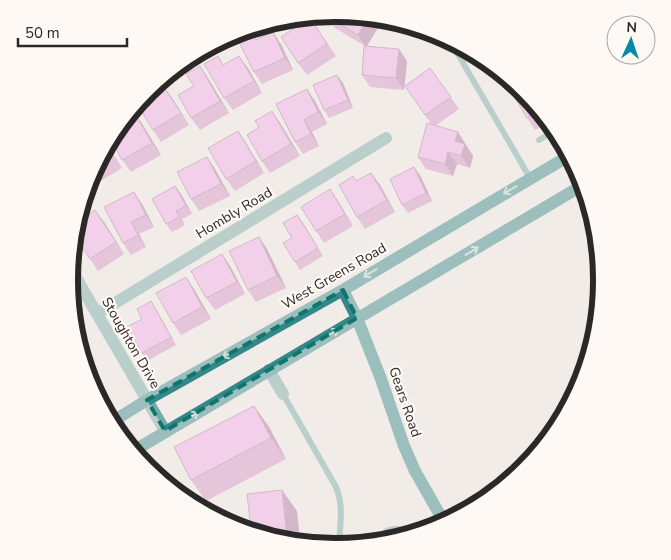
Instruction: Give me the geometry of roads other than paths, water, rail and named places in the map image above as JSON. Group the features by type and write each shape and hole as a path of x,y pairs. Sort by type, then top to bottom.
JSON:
{"main road":[{"name":"West Greens Road","path":"118,418 342,290 563,159"},
{"path":"140,447 576,189"},
{"name":"Gears Road","path":"342,290 357,318 381,379 404,446 415,471 441,515"}],"street":[{"name":"Hombly Road","path":"97,314 386,138"},
{"name":"Stoughton Drive","path":"78,282 165,431"},
{"path":"268,370 283,394"}],"lane":[{"path":"458,54 530,178"},
{"path":"539,140 548,135"},
{"path":"283,394 340,497 342,508 340,538"},
{"path":"382,533 389,529 399,530"}]}
